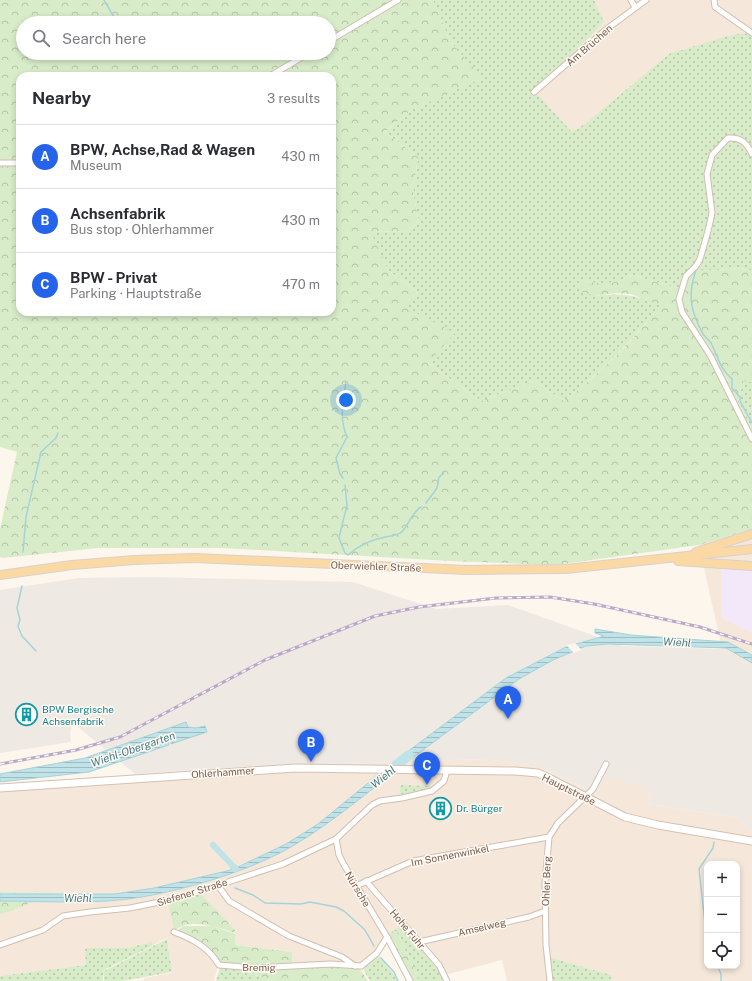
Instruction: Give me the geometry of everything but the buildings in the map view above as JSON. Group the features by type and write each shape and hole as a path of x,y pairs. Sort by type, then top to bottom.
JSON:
{"main road":[{"path":"685,556 752,534"},
{"name":"Oberwiehler Straße","path":"2,575 51,568 134,560 195,558 467,570 566,569 752,549"},
{"path":"639,562 692,561 752,566"}],"street":[{"path":"336,37 398,0"},
{"path":"631,0 635,7"},
{"name":"Am Brüchen","path":"534,92 635,7 646,0"},
{"path":"714,0 715,7 752,33"},
{"path":"277,72 297,60"},
{"path":"752,154 747,145 739,138 733,137 728,138 712,155 707,174 712,213 708,231 700,259 686,276 679,299 682,312 710,355 752,439"},
{"path":"0,163 16,163"},
{"name":"Ohler Berg","path":"550,981 546,945 545,910 545,883 549,837 558,823 593,789 604,771 606,764"},
{"name":"Ohlerhammer","path":"0,788 296,768 446,770"},
{"path":"336,839 372,805 380,801 402,798 432,791 444,781 446,770"},
{"name":"Hauptstraße","path":"446,770 515,771 538,774 586,796 625,817 658,825 752,840"},
{"name":"Im Sonnenwinkel","path":"356,886 413,861 549,837"},
{"name":"Siefener Straße","path":"0,945 42,930 63,916 130,908 179,898 216,884 283,864 336,839"},
{"name":"Nürsche","path":"336,839 339,855 410,981"},
{"name":"Hohe Fuhr","path":"366,881 439,964 447,981"},
{"path":"216,884 229,901 289,936 342,957 356,966 361,966 368,962 376,953 386,937"},
{"name":"Amselweg","path":"419,942 529,917 545,910"},
{"name":"Bremig","path":"174,932 193,939 204,947 219,966 255,968 331,964 356,966"}],"shaded area":[{"path":"594,0 752,0 752,33 572,132 536,93 604,22"},
{"path":"752,529 752,666 722,649 699,545"},
{"path":"721,567 752,570 752,633 721,618"},
{"path":"151,577 353,582 436,609 508,605 623,646 722,649 752,666 752,833 739,818 648,804 652,790 607,776 597,794 539,767 485,759 248,767 135,774 73,723 70,732 71,742 0,753 0,590 79,578"},
{"path":"485,759 539,767 596,794 606,775 652,790 648,804 739,818 752,833 752,981 611,981 611,975 546,956 548,981 507,981 502,960 445,975 405,922 376,953 360,965 292,965 292,952 235,945 235,930 179,897 175,933 203,948 218,966 214,981 144,981 144,978 172,973 167,938 152,946 152,942 127,948 86,948 86,965 0,976 0,914 12,911 53,893 0,892 0,784 248,767"}],"green space":[{"path":"0,0 433,0 450,41 482,78 411,110 385,132 418,157 413,193 419,222 407,231 371,232 388,270 417,292 403,306 455,333 428,363 481,401 534,381 564,401 615,356 639,332 660,305 631,294 615,293 596,296 579,291 583,281 608,283 620,281 632,275 678,288 690,263 704,271 741,268 752,271 752,382 742,381 738,402 752,430 752,529 699,545 556,565 450,561 222,548 98,548 3,558 0,557 0,529 17,452 0,447"},
{"path":"433,0 594,0 604,22 536,93 572,132 585,124 669,54 731,35 752,33 752,271 741,268 704,271 678,288 632,275 620,281 608,283 583,281 596,296 614,294 644,299 661,304 616,356 564,401 534,381 481,401 428,363 403,306 417,292 388,270 370,232 407,231 419,222 413,193 418,157 385,132 411,110 481,78 450,41"},
{"path":"742,381 752,382 752,430 738,402"},
{"path":"400,786 430,786 432,788 410,794 400,794"},
{"path":"0,892 54,893 12,911 0,914"},
{"path":"199,892 235,930 235,933 204,924 188,925 180,927 174,931 168,901"},
{"path":"402,924 437,964 445,981 419,981 396,929"},
{"path":"183,926 212,926 235,934 235,945 292,952 292,965 255,967 220,963 204,946 175,932"},
{"path":"396,929 419,981 411,981 388,935"},
{"path":"167,939 172,972 123,981 104,981 104,971"},
{"path":"152,942 152,946 104,970 103,981 0,981 0,976 86,965 85,948 127,948"},
{"path":"377,954 393,973 397,981 370,981 362,967"},
{"path":"549,957 611,975 611,981 552,981"},
{"path":"331,965 359,968 368,981 273,981 238,969"},
{"path":"220,967 238,969 273,981 216,981"}],"water":[{"path":"595,629 631,635 728,642 752,655 752,663 726,648 608,644 586,646 553,660 519,679 404,764 391,764 506,678 566,647 604,636 595,633"},
{"name":"Wiehl-Obergarten","path":"186,722 188,727 196,728 205,726 207,732 171,744 171,741 168,742 169,745 89,772 0,782 0,774 85,758"},
{"path":"379,774 392,774 308,837 263,861 212,880 177,890 142,897 107,901 0,901 0,894 115,894 154,888 231,870 231,867 238,867 286,844 318,824"}],"pier":[{"path":"575,643 582,650 574,653 566,645"}],"waterway":[{"path":"104,0 113,16"},
{"path":"696,270 693,279 691,296 693,311 703,334 711,343 721,366 732,379 732,388 740,397 740,401 752,423"},
{"path":"343,478 340,474 336,458 347,437 342,417 346,382"},
{"path":"23,552 26,517 41,452 56,438 58,433"},
{"path":"426,503 437,488 439,477 444,473"},
{"path":"345,485 347,505 339,538 345,553 348,555 365,543 380,538 397,535 402,532 417,510 421,507"},
{"path":"22,586 17,608 20,620 18,626 22,636 36,651"},
{"name":"Wiehl","path":"374,783 409,755"},
{"path":"706,933 699,869 713,848 714,842"},
{"path":"213,845 236,869"},
{"path":"235,888 253,895 265,903 301,904 310,902 336,907 344,911 365,930 374,946"},
{"path":"381,958 394,972 398,981"},
{"path":"718,969 721,974 721,981"}],"railway":[{"path":"0,764 76,750 120,737 265,660 375,616 419,607 496,598 550,597 594,604 700,627 752,644"}],"place":[{"name":"BPW Bergische Achsenfabrik","path":"27,715"},
{"name":"BPW, Achse,Rad & Wagen","path":"508,719"},
{"name":"Achsenfabrik","path":"311,762"},
{"name":"BPW - Privat","path":"427,785"},
{"name":"Dr. Bürger","path":"441,808"}]}
